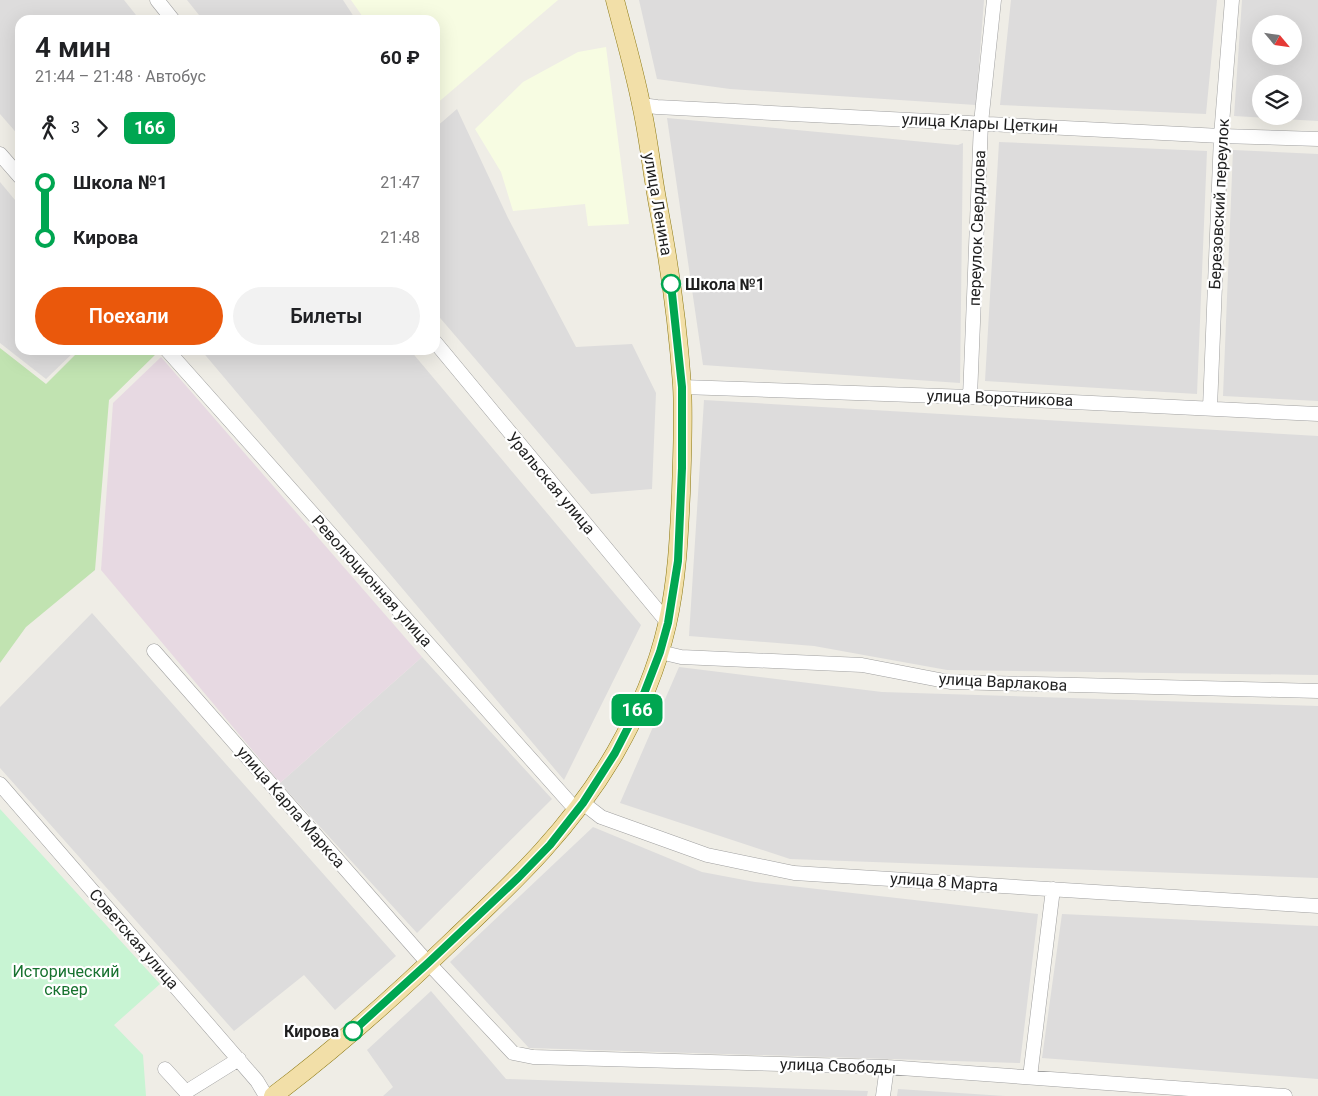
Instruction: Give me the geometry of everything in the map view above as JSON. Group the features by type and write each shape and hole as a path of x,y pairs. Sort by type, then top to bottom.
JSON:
{"main road":[{"name":"улица Ленина","path":"274,1096 323,1058 428,963 550,845 580,807 615,753 640,704 660,652 668,623 678,561 682,468 682,387 675,311 665,242 641,105 615,0"}],"street":[{"path":"157,0 169,15"},
{"name":"переулок Свердлова","path":"970,397 981,123 994,0"},
{"name":"Березовский переулок","path":"1210,408 1221,136 1232,0"},
{"name":"улица Клары Цеткин","path":"641,105 1221,136 1318,139"},
{"path":"0,154 15,171"},
{"name":"Уральская улица","path":"440,348 668,623"},
{"name":"Революционная улица","path":"172,355 580,807"},
{"name":"улица Воротникова","path":"682,387 970,397 1318,414"},
{"name":"улица Карла Маркса","path":"154,651 428,963"},
{"name":"улица Варлакова","path":"660,652 681,657 862,665 950,682 1318,691"},
{"name":"Советская улица","path":"0,784 144,956 258,1081 266,1096"},
{"name":"улица 8 Марта","path":"580,807 601,817 706,855 794,873 1318,906"},
{"path":"1030,1077 1053,889"},
{"name":"улица Свободы","path":"428,963 513,1053 533,1057 887,1067 1285,1096"},
{"path":"165,1070 186,1092 239,1059"},
{"path":"883,1096 887,1067"}],"shaded area":[{"path":"0,0 124,0 136,15 15,15 15,131 0,114"},
{"path":"187,0 343,0 353,15 199,15"},
{"path":"351,0 558,0 440,101 440,15 362,15"},
{"path":"639,0 984,0 976,105 730,89 657,79"},
{"path":"1011,0 1217,0 1206,114 1000,105"},
{"path":"1242,0 1318,0 1318,121 1302,120 1302,75 1252,75 1252,117 1234,116"},
{"path":"606,47 629,224 588,226 585,204 513,211 501,172 475,129 523,82 578,52"},
{"path":"457,109 508,218 576,347 632,344 656,393 652,489 591,494 440,318 440,124"},
{"path":"667,118 946,144 958,145 963,143 960,383 703,365"},
{"path":"999,142 1207,151 1197,394 985,381"},
{"path":"1233,150 1318,154 1318,401 1223,396"},
{"path":"0,182 15,200 15,355 0,343"},
{"path":"15,355 71,355 46,379"},
{"path":"205,355 414,355 641,625 564,780"},
{"path":"161,357 422,657 280,783 101,570 113,403"},
{"path":"704,400 1318,436 1318,675 947,670 814,646 689,636"},
{"path":"92,613 396,956 335,1010 304,975 234,1031 0,768 0,707"},
{"path":"422,657 552,799 417,933 280,783"},
{"path":"679,667 882,692 1318,706 1318,878 790,859 620,803"},
{"path":"593,827 702,872 755,882 1038,914 1020,1063 529,1048 450,962"},
{"path":"1062,914 1318,926 1318,1079 1042,1058"},
{"path":"431,991 506,1079 868,1091 867,1096 383,1096 393,1087 367,1050"},
{"path":"898,1089 1005,1096 897,1096"}],"green space":[{"path":"0,348 46,384 75,355 155,355 109,400 95,570 26,627 0,663"},
{"name":"Исторический сквер","path":"0,809 160,984 114,1025 143,1055 146,1096 0,1096"}],"bus line":[{"name":"166","path":"353,1031 428,963 550,845 583,803 615,753 640,704 660,652 668,623 678,561 682,468 682,387 671,284"}],"place":[{"name":"Школа №1","path":"671,284"},
{"name":"Кирова","path":"353,1031"}]}
